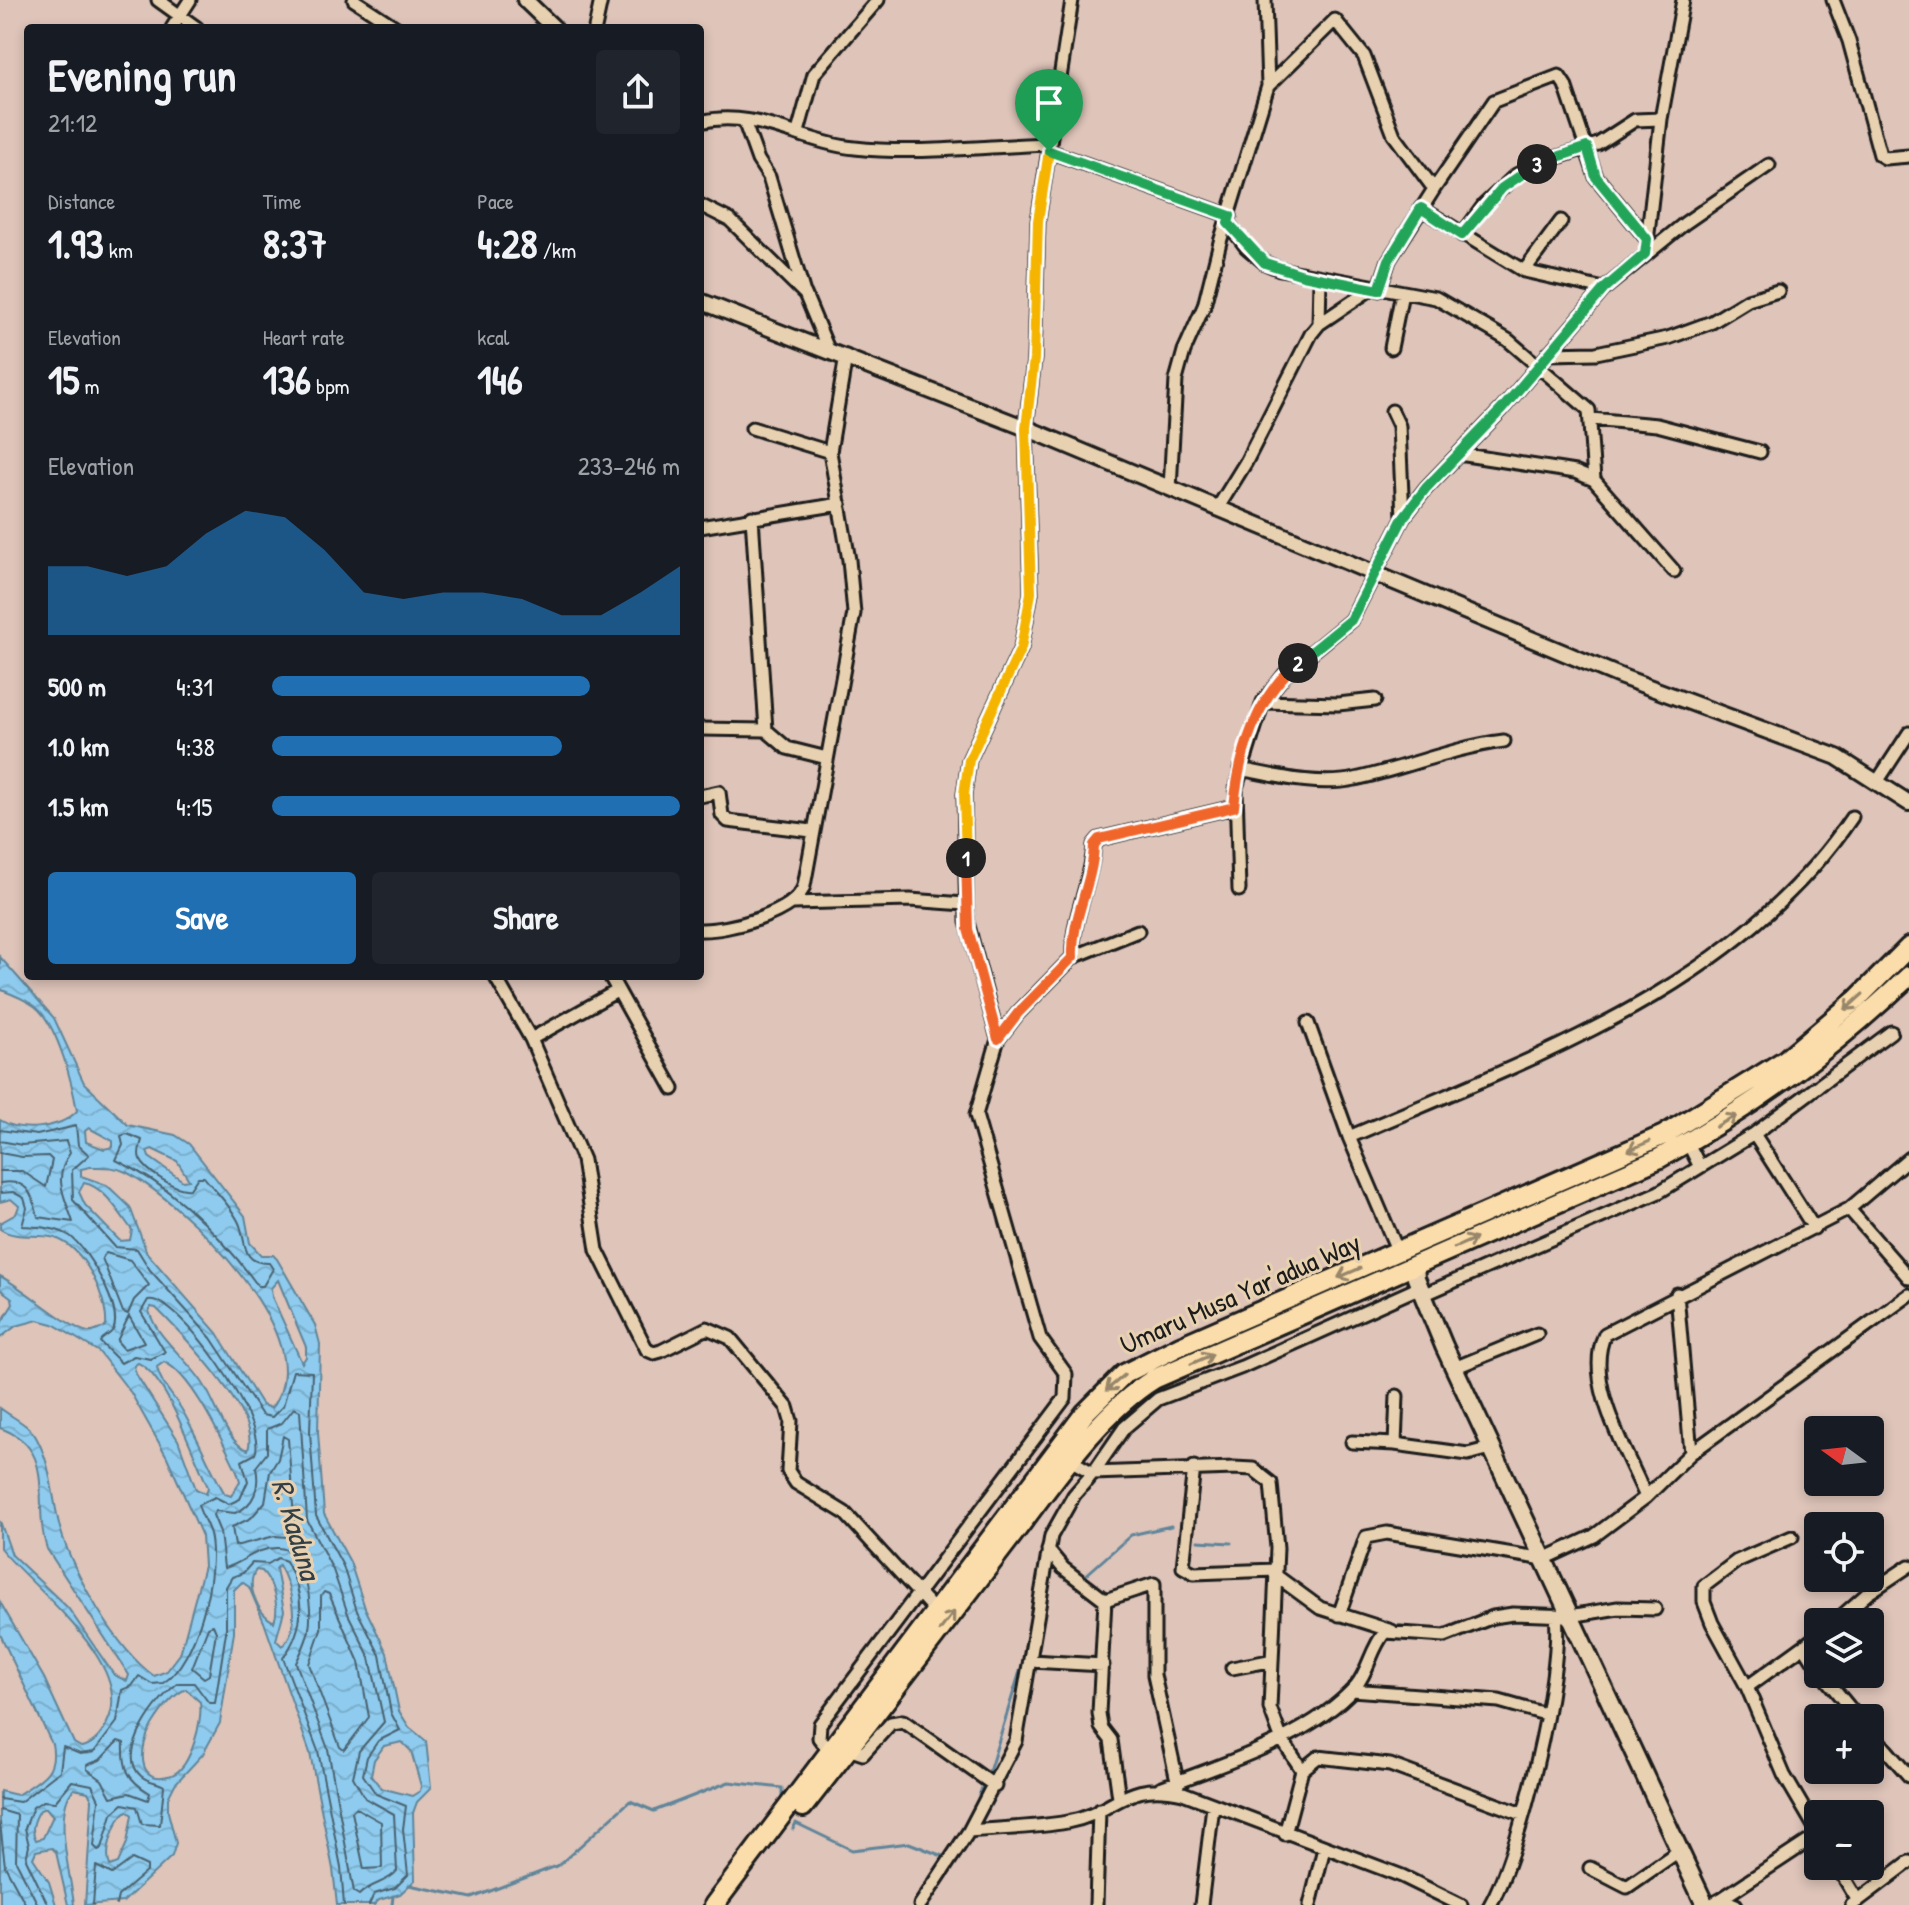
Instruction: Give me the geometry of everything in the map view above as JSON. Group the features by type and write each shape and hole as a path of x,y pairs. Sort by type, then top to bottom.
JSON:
{"main road":[{"name":"Umaru Musa Yar'adua Way","path":"729,1905 935,1611 1085,1413 1124,1374 1180,1346 1664,1135 1727,1099 1785,1060 1857,999 1909,947"},
{"name":"Umaru Musa Yar'adua Way","path":"714,1905 1114,1410 1154,1379 1658,1159 1688,1143 1736,1116 1824,1053 1909,976"},
{"path":"1408,1268 1696,1905"},
{"path":"1419,1292 1487,1449 1539,1558"},
{"path":"1563,1615 1712,1903"}],"street":[{"path":"158,0 192,24"},
{"path":"174,24 190,0"},
{"path":"354,0 391,24"},
{"path":"525,0 550,24"},
{"path":"596,24 601,0"},
{"path":"798,132 814,74 878,0"},
{"path":"1170,488 1176,380 1184,351 1204,306 1268,86 1265,0"},
{"path":"1645,254 1661,119 1683,0"},
{"path":"1833,0 1849,41 1880,155 1885,158 1909,156"},
{"path":"998,1039 968,929 964,794 969,760 1021,648 1031,593 1026,428 1034,359 1038,221 1070,1"},
{"path":"1268,86 1337,21 1364,56 1394,135 1434,189"},
{"path":"1319,324 1375,289 1421,208 1494,101 1559,76 1596,177 1647,239"},
{"path":"1462,235 1484,205 1516,175 1587,147 1635,120 1661,119"},
{"path":"744,121 758,160 769,177 805,294 828,349"},
{"path":"704,122 744,121 798,132 851,148 1049,148 1229,220 1265,263 1320,278 1436,298 1508,340 1583,402 1591,419 1594,480"},
{"path":"1239,890 1234,807 1240,769 1263,702 1285,674 1351,620 1403,518 1604,289 1645,254 1769,165"},
{"path":"704,207 730,220 805,294"},
{"path":"1421,208 1524,271 1604,289"},
{"path":"1524,271 1561,221"},
{"path":"1217,509 1319,324 1320,278"},
{"path":"1548,354 1596,353 1668,338 1712,322 1748,300 1778,291"},
{"path":"1391,348 1402,293"},
{"path":"704,302 1026,428 1622,677 1837,757 1909,803"},
{"path":"704,929 757,920 792,903 801,896 804,886 854,613 830,452 846,356"},
{"path":"1392,411 1399,426 1403,518"},
{"path":"1591,419 1657,425 1760,452"},
{"path":"752,428 830,452"},
{"path":"1459,454 1575,472 1594,480 1674,571"},
{"path":"704,526 840,504"},
{"path":"752,517 766,730"},
{"path":"1263,702 1338,704 1375,700"},
{"path":"704,729 766,730 787,748 827,758"},
{"path":"1877,782 1909,733"},
{"path":"1240,769 1292,779 1355,779 1462,746 1504,741"},
{"path":"704,795 719,792 722,815 728,821 812,831"},
{"path":"1073,957 1072,937 1095,861 1094,845 1099,839 1234,807"},
{"path":"1349,1137 1541,1055 1639,1006 1737,941 1835,842 1852,817"},
{"path":"792,903 895,900 965,904"},
{"path":"995,1786 903,1721 891,1723 863,1754 839,1750 819,1738 820,1724 1065,1398 1066,1374 1040,1338 977,1120 998,1039 1018,1013 1073,957 1138,931"},
{"path":"497,980 531,1039 583,1160 597,1250 647,1350 654,1353 661,1351 707,1328 730,1338 787,1407 791,1421 788,1471 796,1483 845,1513 935,1611"},
{"path":"612,980 673,1089"},
{"path":"531,1039 617,991"},
{"path":"1308,1023 1349,1137 1398,1252"},
{"path":"920,1905 969,1831 1016,1741 1048,1550 1057,1521 1124,1428 1158,1399 1252,1363 1659,1192 1754,1134 1891,1032"},
{"path":"1754,1134 1814,1228"},
{"path":"1688,1143 1700,1167"},
{"path":"1646,1497 1598,1379 1598,1348 1605,1334 1677,1294 1849,1209 1909,1158"},
{"path":"1849,1209 1909,1278"},
{"path":"1677,1294 1691,1453"},
{"path":"1339,1615 1360,1547 1371,1534 1387,1533 1539,1558 1594,1536 1646,1497 1691,1453 1909,1295"},
{"path":"1454,1368 1537,1334"},
{"path":"1395,1444 1397,1396"},
{"path":"1352,1442 1395,1444 1468,1454 1487,1449"},
{"path":"1072,1461 1093,1473 1194,1467 1253,1469 1271,1483 1277,1517 1269,1661 1270,1708 1281,1738 1302,1770"},
{"path":"1194,1467 1183,1567 1187,1572 1276,1573 1310,1602 1393,1632 1445,1636 1493,1617 1563,1615 1618,1608 1655,1609"},
{"path":"1792,1537 1737,1561 1704,1586 1704,1602 1747,1687 1784,1775 1804,1810"},
{"path":"1048,1550 1063,1568 1105,1600"},
{"path":"1851,1608 1909,1566"},
{"path":"1105,1600 1154,1584 1154,1675 1176,1782 1183,1793"},
{"path":"1105,1600 1099,1713 1101,1727 1111,1740 1119,1798"},
{"path":"1490,1905 1513,1852 1545,1714 1563,1615"},
{"path":"1160,1788 1236,1761 1281,1738 1352,1690 1364,1676 1381,1637 1393,1632"},
{"path":"1747,1687 1804,1646"},
{"path":"1031,1661 1103,1665"},
{"path":"1232,1668 1269,1661"},
{"path":"1833,1688 1847,1704"},
{"path":"1352,1690 1499,1701 1545,1714"},
{"path":"1884,1747 1909,1776"},
{"path":"1285,1834 1302,1770 1318,1757 1390,1765 1522,1814"},
{"path":"969,1831 1066,1823 1142,1789 1160,1788 1183,1793 1402,1876 1461,1905"},
{"path":"1201,1905 1213,1806"},
{"path":"1096,1905 1099,1810"},
{"path":"1712,1903 1804,1843"},
{"path":"1310,1905 1324,1848"},
{"path":"1590,1868 1627,1887 1673,1855"},
{"path":"1844,1880 1855,1903 1909,1862"},
{"path":"1712,1903 1736,1905"}],"water":[{"name":"R. Kaduna","path":"0,957 54,1018 84,1083 128,1125 175,1135 189,1144 245,1216 250,1243 261,1255 273,1255 277,1259 315,1325 320,1344 318,1432 324,1514 350,1562 365,1608 387,1653 399,1711 409,1727 426,1741 431,1788 417,1802 413,1813 415,1880 400,1894 379,1900 374,1905 337,1905 310,1753 264,1622 249,1587 242,1582 234,1590 234,1632 220,1723 203,1754 175,1784 168,1798 168,1812 176,1843 172,1856 123,1902 85,1905 92,1800 88,1792 74,1789 64,1812 64,1827 74,1905 68,1905 56,1852 52,1848 36,1851 33,1858 49,1882 56,1905 0,1905 0,1791 17,1795 33,1785 50,1769 53,1754 52,1744 0,1634 0,1602 44,1678 74,1743 81,1747 97,1738 107,1723 112,1700 107,1677 95,1653 77,1629 0,1548 0,1521 12,1555 68,1608 114,1675 127,1681 129,1675 47,1549 37,1463 30,1449 18,1437 0,1428 0,1408 26,1426 37,1439 49,1472 60,1528 85,1587 125,1648 154,1676 167,1671 180,1654 204,1566 202,1536 167,1457 131,1393 99,1352 53,1324 38,1320 16,1326 0,1338 0,1325 13,1304 12,1298 0,1289 0,1276 79,1329 92,1332 106,1326 106,1314 92,1274 66,1243 55,1238 13,1234 0,1229 0,1223 16,1214 19,1206 11,1199 0,1202 0,1120 18,1127 40,1127 61,1122 77,1111 64,1058 46,1019 31,1003 0,989","holes":["89,1128 113,1141 113,1147 104,1149 86,1142 85,1131","152,1149 177,1161 189,1180 183,1181 149,1157 147,1151","90,1167 126,1172 180,1212 212,1241 241,1275 265,1311 280,1347 283,1380 271,1408 262,1405 217,1333 147,1253 130,1207 107,1185 81,1176 81,1169","84,1183 105,1195 132,1230 130,1240 120,1241 85,1205 79,1192","278,1280 306,1347 306,1357 302,1363 272,1297 271,1288","151,1307 156,1308 183,1336 231,1396 243,1416 249,1435 248,1450 228,1432 198,1376 159,1331 149,1311","164,1362 185,1380 206,1410 240,1481 231,1496 225,1494 188,1420 161,1379 157,1367","138,1363 149,1370 169,1400 208,1487 206,1494 196,1489 178,1440 136,1374 134,1366","279,1565 290,1595 293,1618 292,1629 282,1646 276,1640 284,1611 276,1569","256,1570 262,1571 274,1595 274,1622 258,1606 253,1591 253,1576","186,1689 200,1702 200,1720 185,1763 172,1775 160,1777 146,1770 143,1753 152,1725 171,1700","402,1742 411,1751 420,1791 412,1796 381,1788 371,1775 374,1760 384,1746","46,1808 53,1816 43,1838 36,1840 33,1829 40,1810","127,1811 132,1815 127,1843 118,1863 110,1866 108,1853 114,1829"]}],"waterway":[{"path":"1084,1577 1131,1535 1171,1526"},
{"path":"1198,1541 1231,1543"},
{"path":"989,1772 1025,1655"},
{"path":"409,1885 472,1898 559,1865 630,1801 654,1811 729,1782 782,1788 782,1800"},
{"path":"973,1813 984,1782"},
{"path":"793,1829 796,1823 852,1850 909,1843 945,1857"},
{"path":"392,1905 393,1896"}],"route":[{"path":"1587,147 1596,177 1647,239 1645,254 1604,289 1502,409 1426,488 1403,518 1362,604 1351,620 1285,674 1263,702 1240,769 1234,807 1099,839 1094,845 1095,861 1072,937 1073,957 1018,1013 998,1039 967,922 964,794 969,760 991,719 1021,648 1031,593 1026,428 1034,359 1038,221 1049,151 1230,216 1228,223 1246,247 1265,263 1303,275 1371,289 1379,290 1389,260 1421,208 1462,235 1484,205 1516,175 1587,147"}]}
